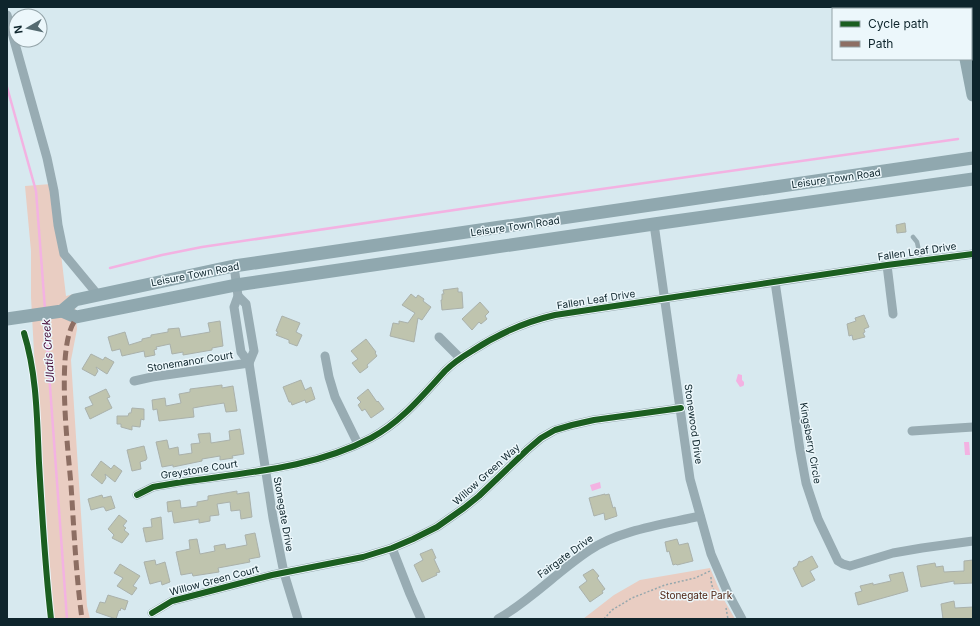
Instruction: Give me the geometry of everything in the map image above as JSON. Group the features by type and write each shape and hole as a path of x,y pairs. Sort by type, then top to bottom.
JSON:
{"main road":[{"path":"966,60 973,95"},
{"name":"Leisure Town Road","path":"7,319 62,310 75,300 234,266 973,158"},
{"name":"Leisure Town Road","path":"62,310 76,317 654,224 973,179"}],"street":[{"path":"7,15 47,158 64,254 98,295"},
{"name":"Stonewood Drive","path":"654,224 690,479 711,554 727,591 742,619"},
{"name":"Fallen Leaf Drive","path":"266,470 326,458 358,444 389,426 405,414 445,371 460,358 505,332 538,319 664,298 921,260 973,254"},
{"path":"887,265 892,314"},
{"name":"Stonegate Drive","path":"234,266 237,291 234,307 240,344 242,352 249,363 272,518 284,573 298,619"},
{"name":"Kingsberry Circle","path":"775,282 806,483 818,519 838,561 844,564 852,565 893,553 973,541"},
{"path":"439,337 460,358"},
{"path":"325,356 329,378 336,397 358,444"},
{"name":"Stonemanor Court","path":"134,382 152,377 249,363"},
{"name":"Willow Green Way","path":"284,573 362,557 392,548 437,527 479,496 527,450 541,438 555,430 572,424 594,420 681,408"},
{"path":"912,432 973,427"},
{"name":"Greystone Court","path":"138,495 153,487 186,480 266,470"},
{"name":"Fairgate Drive","path":"498,619 591,549 611,538 634,531 700,516"},
{"path":"392,548 421,619"},
{"name":"Willow Green Court","path":"152,613 172,601 284,573"}],"lane":[{"path":"913,237 917,242 921,260"}],"path":[{"path":"604,619 612,610 632,598 665,584 695,578 711,571 710,573 713,588 723,602"},
{"path":"725,605 728,619"}],"green space":[{"path":"51,184 66,296 74,294 77,329 71,360 87,606 90,619 54,619 35,371 31,297 31,251 25,186"},
{"name":"Stonegate Park","path":"710,568 723,598 735,619 583,619 614,595 640,580"}],"shaded area":[{"path":"738,374 742,375 742,380 744,382 744,385 740,387 736,381"},
{"path":"964,442 969,442 970,455 965,455"},
{"path":"600,482 601,488 592,491 590,485"}],"building":[{"path":"905,223 906,232 897,233 896,225"},
{"path":"458,288 458,292 462,292 463,308 442,310 441,300 442,294 444,294 443,290"},
{"path":"411,294 416,298 418,295 431,307 422,320 418,318 414,342 390,336 393,323 399,324 399,321 408,323 415,313 402,305"},
{"path":"480,302 489,312 485,316 487,319 481,324 479,322 472,330 462,319"},
{"path":"864,315 869,327 864,329 865,332 863,333 865,337 853,340 852,335 849,336 847,324 856,321 855,318"},
{"path":"282,316 300,323 296,332 302,335 297,346 289,343 289,340 276,335 278,332 276,331"},
{"path":"220,321 223,346 212,348 212,350 183,355 183,352 172,354 170,344 156,347 157,349 154,350 155,355 145,357 144,351 122,356 120,349 112,351 108,337 125,332 129,345 151,337 151,335 168,332 168,329 179,328 181,337 210,332 208,323"},
{"path":"366,339 376,352 375,353 377,356 367,365 368,367 360,373 352,363 358,359 351,351"},
{"path":"91,354 103,360 105,357 114,362 107,374 96,367 98,371 95,376 82,369"},
{"path":"301,380 305,390 311,387 315,399 306,403 305,400 292,405 291,402 289,402 283,387"},
{"path":"222,385 222,388 233,386 237,411 226,412 224,403 193,408 194,417 159,421 157,409 153,410 152,400 165,398 166,406 181,403 179,394 190,392 190,389"},
{"path":"106,389 110,397 107,398 112,408 90,419 85,408 93,405 89,397"},
{"path":"368,389 384,409 371,418 365,409 362,411 358,405 361,402 357,398"},
{"path":"132,408 144,409 144,420 141,419 140,427 132,426 132,430 121,427 121,424 117,424 117,416 128,416 129,413 131,413"},
{"path":"240,429 244,454 232,456 233,458 220,460 220,456 173,467 173,465 162,467 156,442 167,440 169,449 178,447 179,455 192,453 191,444 200,443 198,434 210,433 211,443 230,440 229,431"},
{"path":"144,446 147,458 146,460 140,462 141,469 132,471 127,450"},
{"path":"101,461 111,469 114,465 122,471 115,482 105,474 106,478 102,484 91,475"},
{"path":"237,491 237,494 249,492 252,517 241,519 240,510 231,511 230,502 217,504 219,515 210,516 210,521 199,523 199,519 174,523 172,511 168,512 167,502 180,500 181,508 197,506 197,502 208,500 208,496"},
{"path":"609,494 617,516 605,520 604,513 594,516 589,498"},
{"path":"102,495 103,498 111,496 115,508 106,511 104,507 91,510 88,499"},
{"path":"119,515 127,521 123,526 126,528 124,530 129,534 122,543 112,538 114,535 108,529"},
{"path":"161,517 163,539 146,542 143,528 152,527 151,519"},
{"path":"255,533 260,557 249,559 250,562 218,568 219,572 193,576 192,573 181,575 176,552 190,549 189,540 197,539 200,554 215,551 214,546 225,544 226,549 247,545 245,535"},
{"path":"677,539 679,545 688,543 693,561 673,565 669,551 667,552 665,542"},
{"path":"432,549 436,558 434,559 440,572 422,582 414,565 423,560 420,554"},
{"path":"812,556 818,567 810,571 815,580 802,587 793,568 797,566 799,561 801,562"},
{"path":"155,560 156,565 165,562 170,582 162,585 161,581 150,584 144,562"},
{"path":"973,560 973,583 954,584 954,581 921,587 917,566 935,563 936,567 943,566 944,572 964,571 964,561"},
{"path":"120,564 140,576 133,586 137,588 132,595 117,586 123,578 114,573"},
{"path":"593,569 599,576 597,578 605,589 602,591 603,593 590,602 579,587 587,581 583,575"},
{"path":"903,572 908,591 858,605 855,593 862,591 860,586 891,581 889,575"},
{"path":"108,595 128,601 125,610 121,608 120,611 119,610 116,619 96,612 100,602 105,603"},
{"path":"954,601 955,608 973,607 973,619 943,619 941,604"}],"waterway":[{"name":"Ulatis Creek","path":"7,87 36,191 45,309"},
{"path":"110,268 202,247 958,139"},
{"name":"Ulatis Creek","path":"45,318 67,619"}],"marked path":[{"path":"74,322 69,336 64,377 66,425 82,619"}],"cycle path":[{"path":"137,495 153,487 292,465 346,450 382,432 411,408 445,371 461,358 502,334 522,325 544,318 555,315 887,265 973,254"},
{"path":"24,333 32,365 36,398 44,541 51,619"},
{"path":"152,613 172,601 272,575 363,557 392,548 437,527 464,508 479,496 527,450 541,438 555,430 594,420 681,408"}]}
